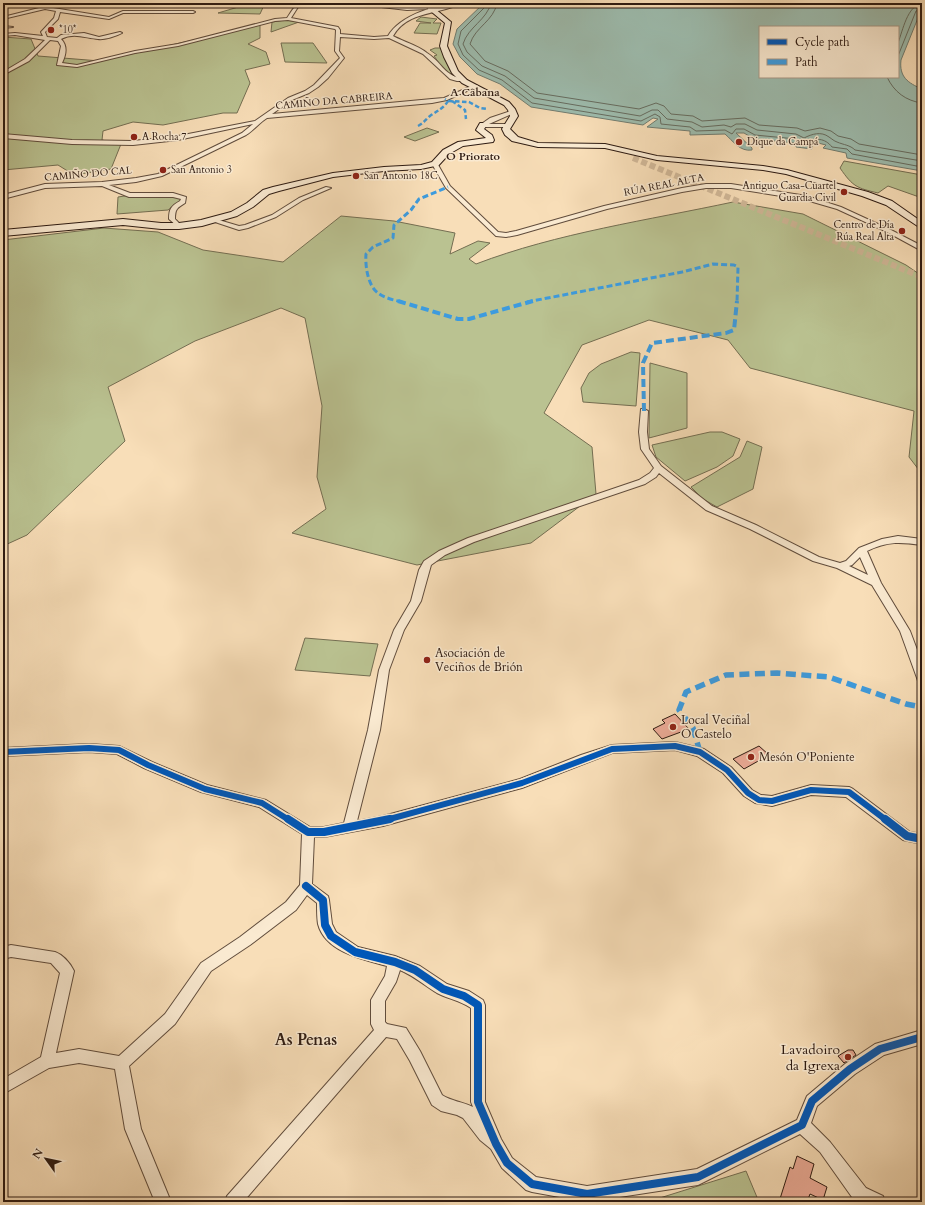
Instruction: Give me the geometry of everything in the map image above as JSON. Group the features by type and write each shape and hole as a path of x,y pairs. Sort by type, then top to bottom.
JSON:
{"street":[{"path":"45,8 52,3"},
{"path":"288,19 297,6 302,3"},
{"path":"349,3 407,9 432,9"},
{"path":"424,3 448,22 444,38 444,49 456,73 463,80 490,93 509,106 513,112 513,119 507,126 506,131 513,137 524,142 542,146 605,146 657,158 776,170 881,199 894,205 922,226"},
{"path":"390,37 392,31 397,26 424,11 460,3"},
{"path":"3,18 45,8 109,18 114,17 119,12 192,12"},
{"path":"3,74 27,60 48,40 45,38 43,30 56,18 58,10"},
{"path":"58,39 61,42 64,53 59,64 71,66 135,52 178,45 261,23 288,19 334,26 338,30 337,51 342,58 340,62 316,86 307,92 290,98 266,116"},
{"path":"3,27 11,27"},
{"path":"3,35 15,34 58,39 62,36 74,34 84,34 99,38 120,33"},
{"path":"337,35 374,38 390,37 430,56 447,76 457,80 463,80"},
{"name":"CAMIÑO DA CABREIRA","path":"3,136 72,142 133,143 178,138 257,122 266,116 344,110 357,107 445,99 476,86"},
{"path":"3,232 124,222 179,226 212,220 243,210 258,197 270,191 314,178 359,171 421,167 435,164 448,150 461,144 490,140 480,128 492,119 513,112"},
{"name":"CAMIÑO DO CAL","path":"3,197 45,186 102,184 152,177 168,172 197,156 244,134 252,129 257,122"},
{"path":"483,125 507,126"},
{"name":"RÚA REAL ALTA","path":"435,164 448,187 496,234 506,235 517,233 606,207 682,190 706,186 731,186 807,198 839,208 889,231 922,249"},
{"path":"102,184 129,195 173,195 184,198 184,202 174,207 172,211 172,219 179,226"},
{"path":"212,220 239,228 246,227 274,216 301,199 328,188"},
{"path":"644,412 643,432 645,449 658,468 709,508 753,527 816,559 840,566 876,583"},
{"path":"349,828 374,730 384,670 399,630 416,601 427,563 442,553 471,540 642,482 653,475 658,468"},
{"path":"840,566 849,563 862,550 879,541 897,538 922,542"},
{"path":"862,550 876,583 905,631 922,678"},
{"path":"3,752 89,748 120,750 148,766 205,789 262,803 308,832 324,832 383,821 522,784 612,748 675,746 700,752 727,770 748,793 759,800 772,801 810,790 849,792 907,836 922,839"},
{"path":"121,1063 170,1019 206,967 245,941 291,906 306,886 308,832"},
{"path":"306,886 323,900 325,925 331,936 355,952 395,962 415,970 443,988 464,996 478,1006 476,1060 478,1102 496,1144 507,1163 532,1184 587,1194 698,1177 802,1125 812,1101 850,1069 880,1049 922,1037"},
{"path":"3,952 11,951 55,958 67,971 47,1061"},
{"path":"395,962 391,978 378,1000 378,1024 383,1030 401,1033 415,1056 436,1100 446,1106 459,1108 468,1113 485,1136 496,1144"},
{"path":"233,1202 383,1030"},
{"path":"3,1087 47,1061 79,1056 121,1063"},
{"path":"121,1063 133,1129 161,1197 161,1202"},
{"path":"802,1125 825,1147 860,1194 877,1202"}],"green space":[{"path":"247,3 265,3 260,14 218,13 245,5"},
{"path":"421,17 437,19 433,23 441,23 437,34 414,33 420,23 431,23 416,21"},
{"path":"285,20 299,22 271,32 272,22"},
{"path":"260,25 260,38 248,44 266,52 270,64 245,70 250,83 237,113 223,113 163,125 133,122 103,131 102,140 121,144 111,169 74,175 58,165 3,170 3,37 31,39 38,56 100,61"},
{"path":"281,43 313,43 327,63 285,62"},
{"path":"442,48 454,74 458,79 444,70 434,56 437,55 430,50"},
{"path":"427,128 439,132 415,141 404,137"},
{"path":"844,161 922,175 922,198 888,186 878,193 860,188 848,179 840,168"},
{"path":"131,195 166,195 182,200 168,210 117,214 118,197"},
{"path":"733,202 803,214 906,265 922,276 922,474 909,457 914,411 750,368 728,340 649,320 582,345 544,413 592,447 596,494 531,543 417,565 292,533 326,509 317,477 322,406 305,318 281,308 195,341 108,387 125,441 27,535 3,546 3,240 104,228 158,232 203,250 283,262 341,216 394,221 455,233 450,254 478,241 490,243 469,259 476,264 507,253 603,228"},
{"path":"631,352 640,353 636,406 583,402 581,388 589,373 601,364"},
{"path":"650,363 687,373 687,428 649,438"},
{"path":"710,432 722,432 740,439 733,456 717,467 685,481 656,457 652,445"},
{"path":"747,441 762,447 753,489 717,507 703,499 691,487 740,457"},
{"path":"305,638 378,644 370,676 295,670"},
{"path":"746,1171 759,1202 647,1202"}],"water":[{"path":"484,3 922,3 922,8 901,60 901,71 909,82 922,89 922,171 847,158 846,153 823,148 826,145 818,143 812,144 812,149 796,147 796,143 754,139 744,133 736,133 752,148 752,150 748,150 740,148 725,134 690,135 690,131 647,127 658,119 653,118 643,125 531,107 500,84 477,74 460,57 453,44 457,29"}],"building":[{"name":"Local Veciñal O Castelo","path":"675,714 689,729 662,739 653,729 665,723 662,720"},
{"name":"Mesón O'Poniente","path":"759,746 769,755 744,769 733,759"},
{"name":"Lavadoiro da Igrexa","path":"848,1050 853,1050 856,1055 844,1063 838,1056"},
{"path":"797,1156 814,1164 810,1178 827,1187 823,1200 810,1194 807,1202 779,1202 790,1167 793,1169"}],"tunnel":[{"path":"633,158 922,277"}],"marked path":[{"path":"418,126 424,123 429,116 443,108 448,101 445,99"},
{"path":"448,101 469,102 480,108 487,109"},
{"path":"452,101 465,110 466,119"},
{"path":"448,187 419,199 411,210 394,225 393,238 376,245 366,254 366,265 371,284 382,296 458,319 469,319 522,303 682,272 713,264 734,265 738,267 738,288 734,330 726,333 652,343 643,363 644,411"},
{"path":"700,752 693,728 679,710 686,692 726,675 777,673 829,677 906,704 922,707"}],"cycle path":[{"path":"3,752 89,748 119,750 148,765 205,789 262,803 308,832 324,832 383,821 522,783 612,749 675,746 700,752 727,770 748,793 759,800 772,801 811,790 849,792 907,836 922,839"},
{"path":"306,886 323,900 325,925 331,936 355,952 395,962 415,970 443,989 464,996 478,1005 478,1102 496,1144 507,1163 532,1184 587,1194 698,1177 802,1125 812,1101 850,1069 880,1049 922,1037"}],"place":[{"name":"*10*","path":"51,30"},
{"name":"A Rocha 7","path":"134,137"},
{"name":"Dique da Campá","path":"739,142"},
{"name":"San Antonio 3","path":"163,170"},
{"name":"San Antonio 18C","path":"356,176"},
{"name":"Antiguo Casa-Cuartel Guardia Civil","path":"844,192"},
{"name":"Centro de Día Rúa Real Alta","path":"902,231"},
{"name":"Asociación de Veciños de Brión","path":"427,660"},
{"name":"Local Veciñal O Castelo","path":"673,727"},
{"name":"Mesón O'Poniente","path":"751,757"},
{"name":"Lavadoiro da Igrexa","path":"848,1057"}],"district":[{"name":"A Cabana","path":"475,92"},
{"name":"O Priorato","path":"473,156"},
{"name":"As Penas","path":"306,1040"}]}
